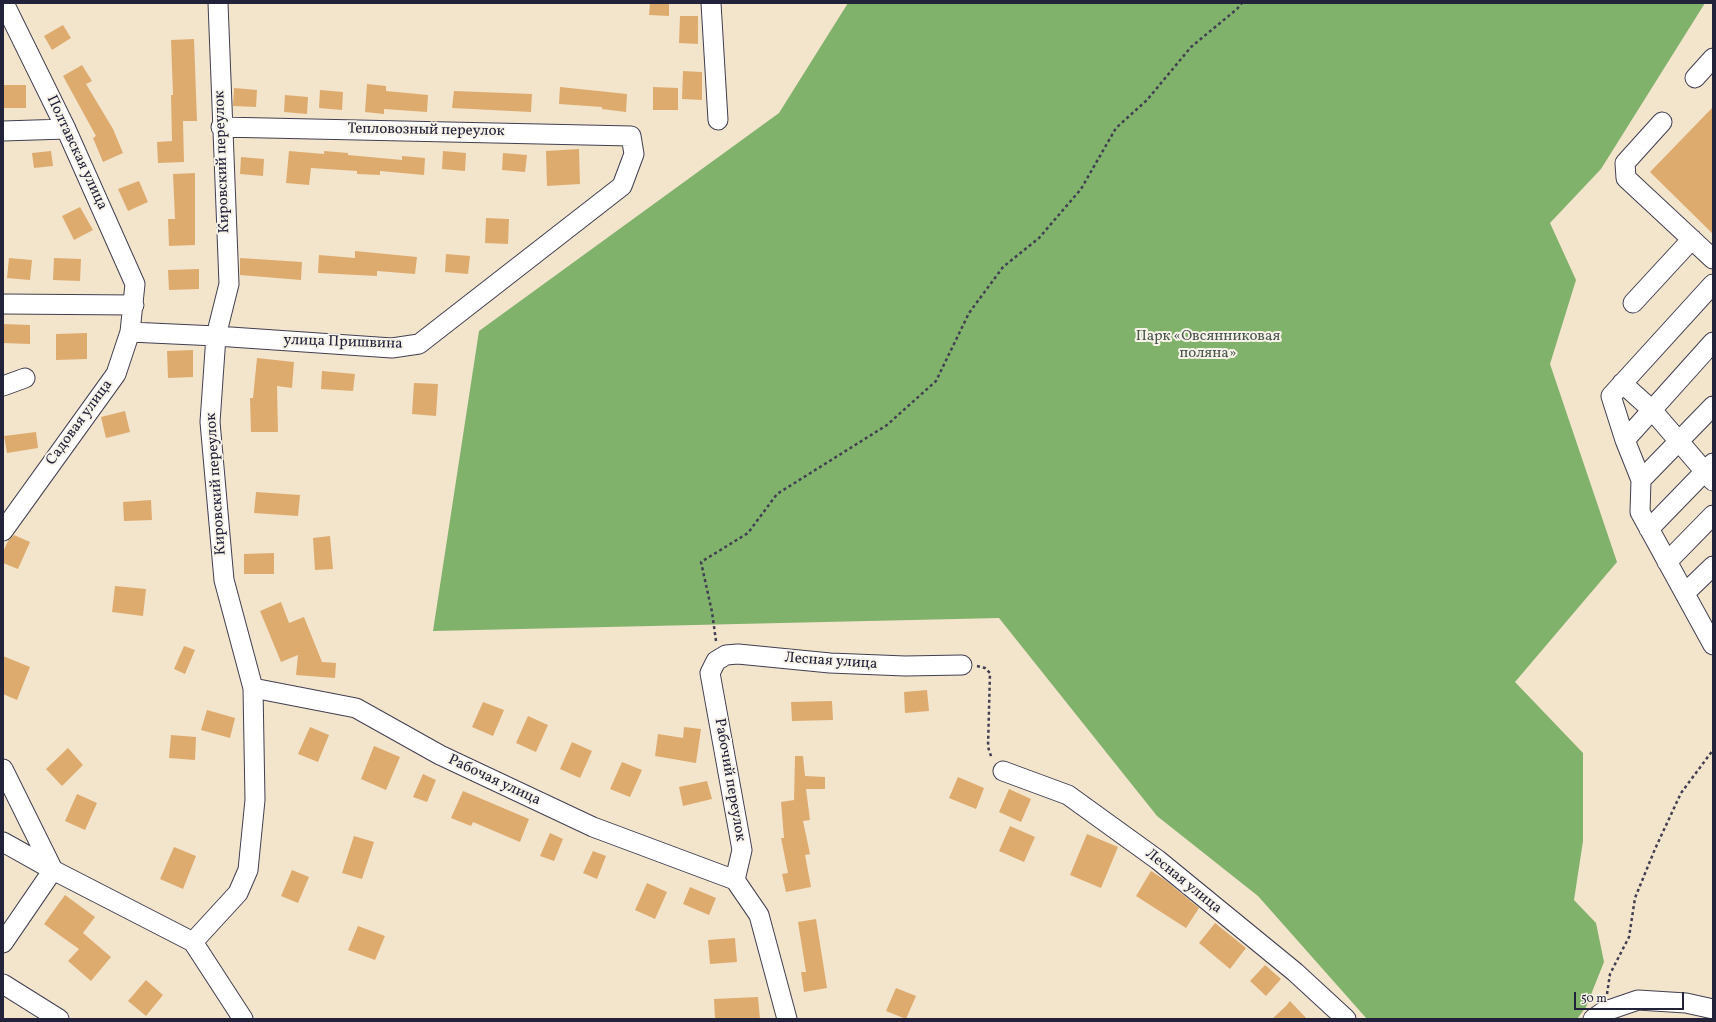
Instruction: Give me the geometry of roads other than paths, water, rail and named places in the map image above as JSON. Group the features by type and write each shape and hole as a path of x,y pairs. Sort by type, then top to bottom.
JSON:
{"street":[{"name":"Полтавская улица","path":"4,3 66,129 135,284 134,305"},
{"name":"Кировский переулок","path":"192,942 238,893 248,870 255,800 253,688 224,580 210,422 216,336 229,284 221,127 218,3"},
{"path":"711,3 718,120"},
{"path":"1695,78 1713,58"},
{"path":"1662,122 1626,163 1626,178 1713,259"},
{"name":"Тепловозный переулок","path":"221,127 631,136 634,154 622,186"},
{"path":"3,131 66,129"},
{"name":"улица Пришвина","path":"130,332 216,336 392,348 420,344 622,186"},
{"path":"1633,302 1692,240"},
{"path":"1713,284 1611,396 1625,440 1641,480 1640,512 1685,593 1708,623 1713,645"},
{"path":"3,304 134,305"},
{"name":"Садовая улица","path":"3,531 116,374 130,332 134,305"},
{"path":"1625,440 1713,342"},
{"path":"3,386 25,378"},
{"path":"1622,383 1652,410 1679,441 1711,471 1649,529"},
{"path":"1641,480 1713,406"},
{"path":"1667,562 1713,515"},
{"path":"1685,593 1713,566"},
{"name":"Лесная улица","path":"713,667 726,655 738,654 830,663 905,666 962,665"},
{"name":"Рабочий переулок","path":"713,667 742,850 735,880"},
{"name":"Рабочая улица","path":"253,688 356,708 440,755 593,827 735,880"},
{"path":"3,769 53,870"},
{"name":"Лесная улица","path":"1003,771 1068,795 1158,860 1295,972 1346,1019"},
{"path":"3,842 53,870 192,942 244,1019"},
{"path":"3,943 53,870"},
{"path":"735,880 759,915 787,1019"},
{"path":"3,984 59,1019"},
{"path":"1598,1016 1638,1000 1686,1003 1713,1010"}],"park label":[{"name":"Парк «Овсянниковая поляна»","path":"1208,346"}]}
